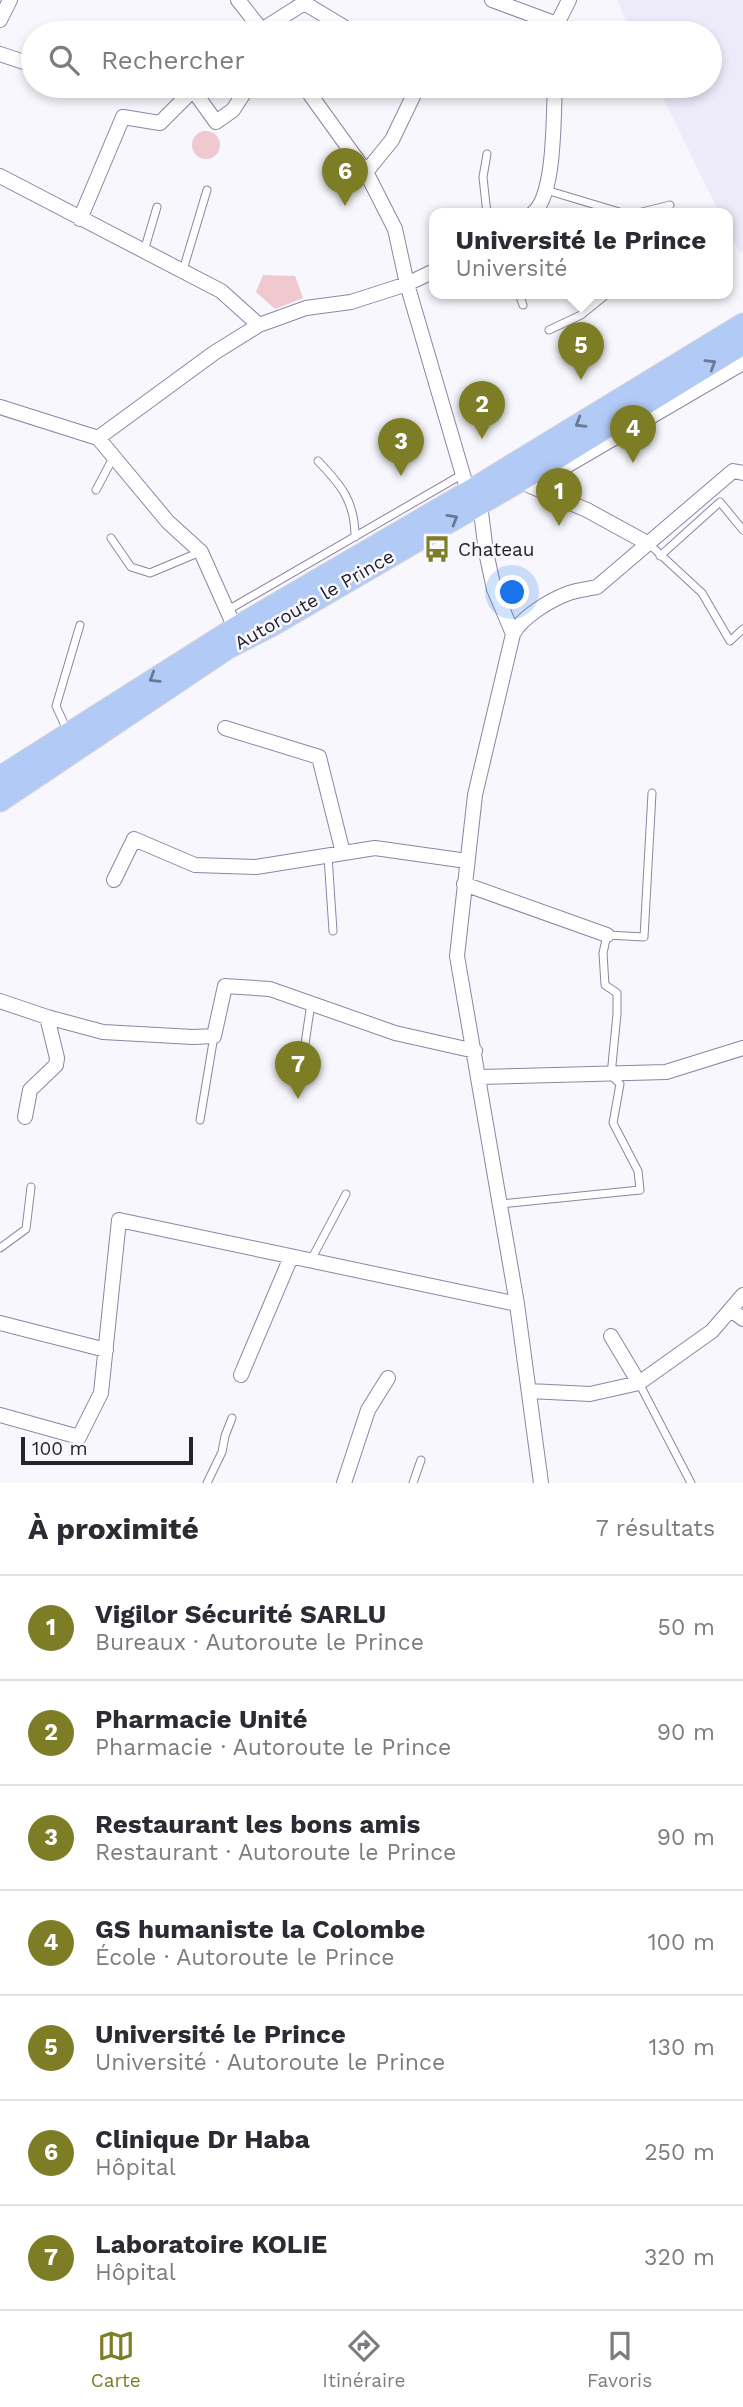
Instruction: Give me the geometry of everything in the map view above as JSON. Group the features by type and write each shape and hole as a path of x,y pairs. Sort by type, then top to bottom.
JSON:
{"main road":[{"name":"Autoroute le Prince","path":"0,777 230,629 470,490 743,324"},
{"name":"Autoroute le Prince","path":"470,490 525,484 743,344"},
{"name":"Autoroute le Prince","path":"0,801 230,629"}],"street":[{"path":"0,20 10,0"},
{"path":"238,0 253,21"},
{"path":"492,0 541,21"},
{"path":"560,21 569,0"},
{"path":"277,21 304,3 334,21"},
{"path":"0,54 21,61"},
{"path":"80,219 123,117 160,124 185,98"},
{"path":"201,98 216,122 233,110 241,98"},
{"path":"313,98 366,173 395,229 407,284 470,490 495,589 513,634"},
{"path":"366,173 392,140 412,98"},
{"path":"539,208 546,190 554,98"},
{"path":"0,176 221,291 259,325"},
{"path":"97,438 214,353 259,325 306,308 351,302 407,284 429,273"},
{"path":"525,484 743,363"},
{"path":"0,407 97,438 168,522 201,552 230,629"},
{"path":"541,1483 517,1304 457,956 475,795 513,634 524,621 569,593 597,587 733,471 743,473"},
{"path":"525,484 587,510 649,544"},
{"path":"225,729 319,757 335,855"},
{"path":"114,880 134,839 195,865 256,867 375,848 467,861"},
{"path":"464,884 607,935"},
{"path":"0,1001 103,1032 193,1038 214,1036 225,986 270,989 395,1033 475,1051"},
{"path":"25,1117 28,1093 56,1065 57,1058 47,1017"},
{"path":"479,1077 666,1072 743,1048"},
{"path":"0,1415 79,1437 102,1393 119,1220 517,1304"},
{"path":"241,1376 291,1257"},
{"path":"529,1391 590,1394 639,1383 737,1315 743,1295"},
{"path":"0,1324 106,1349"},
{"path":"611,1336 639,1383"},
{"path":"344,1483 368,1410 388,1378"}],"lane":[{"path":"486,208 483,177 487,153"},
{"path":"183,270 207,190"},
{"path":"546,190 606,208"},
{"path":"658,208 670,205"},
{"path":"144,251 157,207"},
{"path":"521,299 523,305"},
{"path":"549,330 581,315 601,299"},
{"path":"96,489 113,458"},
{"path":"318,461 342,486 353,513 355,537"},
{"path":"0,811 112,731 211,670 230,629 355,537 470,490"},
{"path":"660,556 720,502 743,530"},
{"path":"111,538 131,567 150,573 201,552"},
{"path":"649,544 702,593 730,641 743,629"},
{"path":"68,732 56,706 80,625"},
{"path":"500,1204 640,1189 638,1171 613,1124 620,1084 611,1075 617,992 605,985 603,953 607,935 644,937 652,793"},
{"path":"333,931 335,855"},
{"path":"305,1044 311,1003"},
{"path":"200,1120 214,1036"},
{"path":"0,1248 26,1229 31,1187"},
{"path":"311,1261 346,1194"},
{"path":"639,1383 691,1483"},
{"path":"207,1483 222,1452 232,1418"},
{"path":"413,1483 421,1460"}],"shaded area":[{"path":"617,0 743,0 743,251 740,253 733,239 733,208 717,208 663,98 722,98 722,21 627,21"},
{"path":"206,131 216,135 220,145 216,155 206,159 196,155 192,145 196,135"},
{"path":"263,275 295,276 303,298 275,309 256,292"}],"place":[{"name":"Clinique Dr Haba","path":"345,206"},
{"name":"Université le Prince","path":"581,380"},
{"name":"Pharmacie Unité","path":"482,439"},
{"name":"GS humaniste la Colombe","path":"633,463"},
{"name":"Restaurant les bons amis","path":"401,476"},
{"name":"Vigilor Sécurité SARLU","path":"559,526"},
{"name":"Chateau","path":"437,549"},
{"name":"Laboratoire KOLIE","path":"298,1099"}]}
